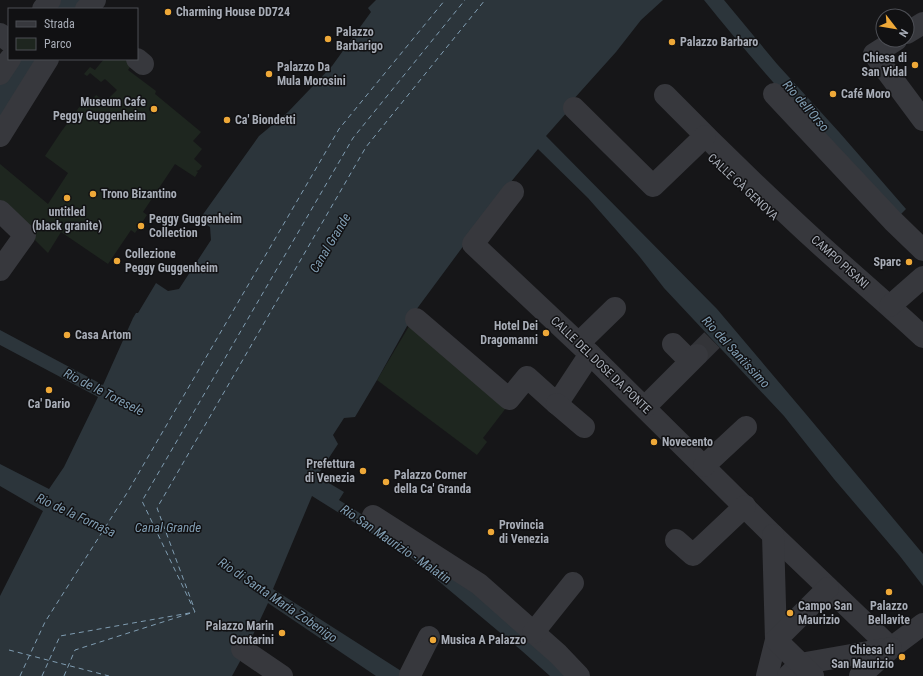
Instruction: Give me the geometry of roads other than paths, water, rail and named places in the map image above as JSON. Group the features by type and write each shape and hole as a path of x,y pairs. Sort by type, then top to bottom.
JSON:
{"street":[{"path":"44,8 50,0"},
{"path":"87,8 95,0"},
{"path":"0,34 8,40"},
{"path":"883,48 874,54 923,120"},
{"path":"0,74 9,60"},
{"path":"0,136 47,60"},
{"path":"774,94 893,221 923,250"},
{"name":"CAMPO PISANI","path":"665,96 701,140 790,217 923,337"},
{"path":"574,108 652,186 701,140"},
{"name":"CALLE DEL DOSE DA PONTE","path":"513,192 474,244 645,407 773,535"},
{"path":"0,210 25,235 0,270"},
{"path":"896,312 918,281"},
{"path":"557,404 584,348 615,308"},
{"path":"416,319 509,399 527,377 584,427"},
{"path":"645,407 693,358 673,344"},
{"path":"704,466 746,427"},
{"path":"676,540 693,555 745,506"},
{"path":"373,516 479,584 558,654 579,676"},
{"path":"773,535 828,588 893,647"},
{"path":"767,676 776,640 773,535"},
{"path":"534,633 573,584"},
{"path":"776,640 828,588"},
{"path":"860,676 893,647 923,624"},
{"path":"410,675 429,637"},
{"path":"776,640 800,672 893,647"},
{"path":"242,650 282,676"}],"water":[{"path":"54,0 86,0 79,8 49,8"},
{"name":"Canal Grande","path":"376,0 663,0 641,20 616,52 572,101 569,110 546,136 717,309 805,413 923,554 923,586 784,416 664,288 639,256 588,198 538,149 510,183 416,310 355,417 344,418 333,435 338,444 317,476 344,492 339,500 469,582 572,676 550,676 411,558 312,496 273,589 409,676 376,676 268,603 232,676 0,676 0,596 43,511 0,486 0,464 49,489 64,467 98,397 0,345 0,330 103,385 133,318 136,313 138,313 156,283 168,291 179,289 211,240 210,227 199,220 259,136 288,112 332,66 371,12 368,8"},
{"name":"Rio dell'Orso","path":"704,0 724,0 777,64 906,209 896,219 774,84"},
{"path":"14,60 40,60 0,123 0,84"}],"tunnel":[{"path":"697,355 712,340"}],"place":[{"name":"Charming House DD724","path":"168,12"},
{"name":"Palazzo Barbarigo","path":"328,39"},
{"name":"Palazzo Barbaro","path":"672,42"},
{"name":"Chiesa di San Vidal","path":"915,65"},
{"name":"Palazzo Da Mula Morosini","path":"269,74"},
{"name":"Café Moro","path":"833,94"},
{"name":"Museum Cafe Peggy Guggenheim","path":"154,109"},
{"name":"Ca' Biondetti","path":"227,120"},
{"name":"Trono Bizantino","path":"93,194"},
{"name":"untitled (black granite)","path":"67,198"},
{"name":"Peggy Guggenheim Collection","path":"141,226"},
{"name":"Collezione Peggy Guggenheim","path":"117,261"},
{"name":"Sparc","path":"909,262"},
{"name":"Hotel Dei Dragomanni","path":"546,333"},
{"name":"Casa Artom","path":"67,335"},
{"name":"Ca' Dario","path":"49,390"},
{"name":"Novecento","path":"654,442"},
{"name":"Prefettura di Venezia","path":"363,471"},
{"name":"Palazzo Corner della Ca' Granda","path":"386,482"},
{"name":"Provincia di Venezia","path":"491,532"},
{"name":"Palazzo Bellavite","path":"889,592"},
{"name":"Campo San Maurizio","path":"790,613"},
{"name":"Palazzo Marin Contarini","path":"282,633"},
{"name":"Musica A Palazzo","path":"433,640"},
{"name":"Chiesa di San Maurizio","path":"902,657"}],"water label":[{"name":"Rio del Santissimo","path":"736,352"},
{"name":"Rio de le Toresele","path":"104,392"},
{"name":"Rio de la Fornasa","path":"76,515"},
{"name":"Rio San Maurizio - Malatin","path":"396,544"},
{"name":"Rio di Santa Maria Zobenigo","path":"278,600"}]}
